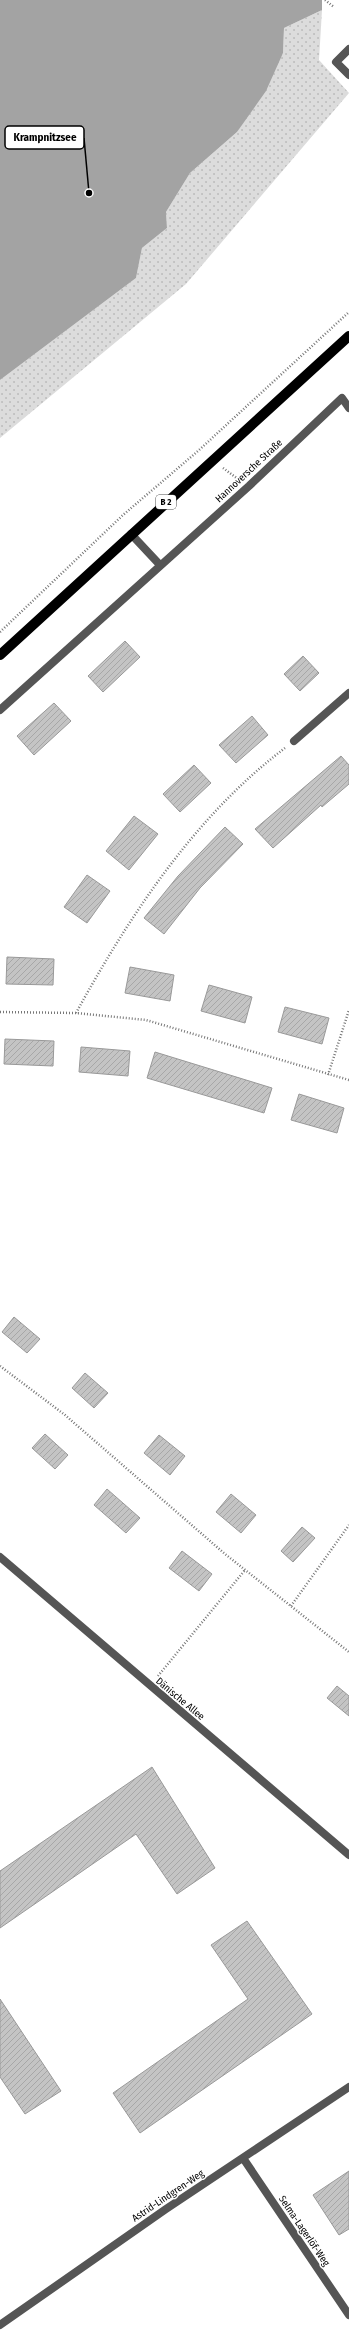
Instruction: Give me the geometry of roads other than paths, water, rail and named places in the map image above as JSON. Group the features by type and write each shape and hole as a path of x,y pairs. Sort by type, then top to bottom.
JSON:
{"main road":[{"name":"B 2","path":"0,654 349,336"}],"street":[{"path":"349,49 336,62 349,75"},
{"name":"Hannoversche Straße","path":"0,710 342,398 349,408"},
{"path":"131,534 160,565"},
{"path":"294,741 349,693"},
{"name":"Dänische Allee","path":"0,1557 349,1854"},
{"name":"Astrid-Lindgren-Weg","path":"0,2325 166,2209 349,2088"},
{"name":"Selma-Lagerlöf-Weg","path":"243,2158 349,2315"}],"place":[{"name":"Krampnitzsee","path":"89,193"}]}
